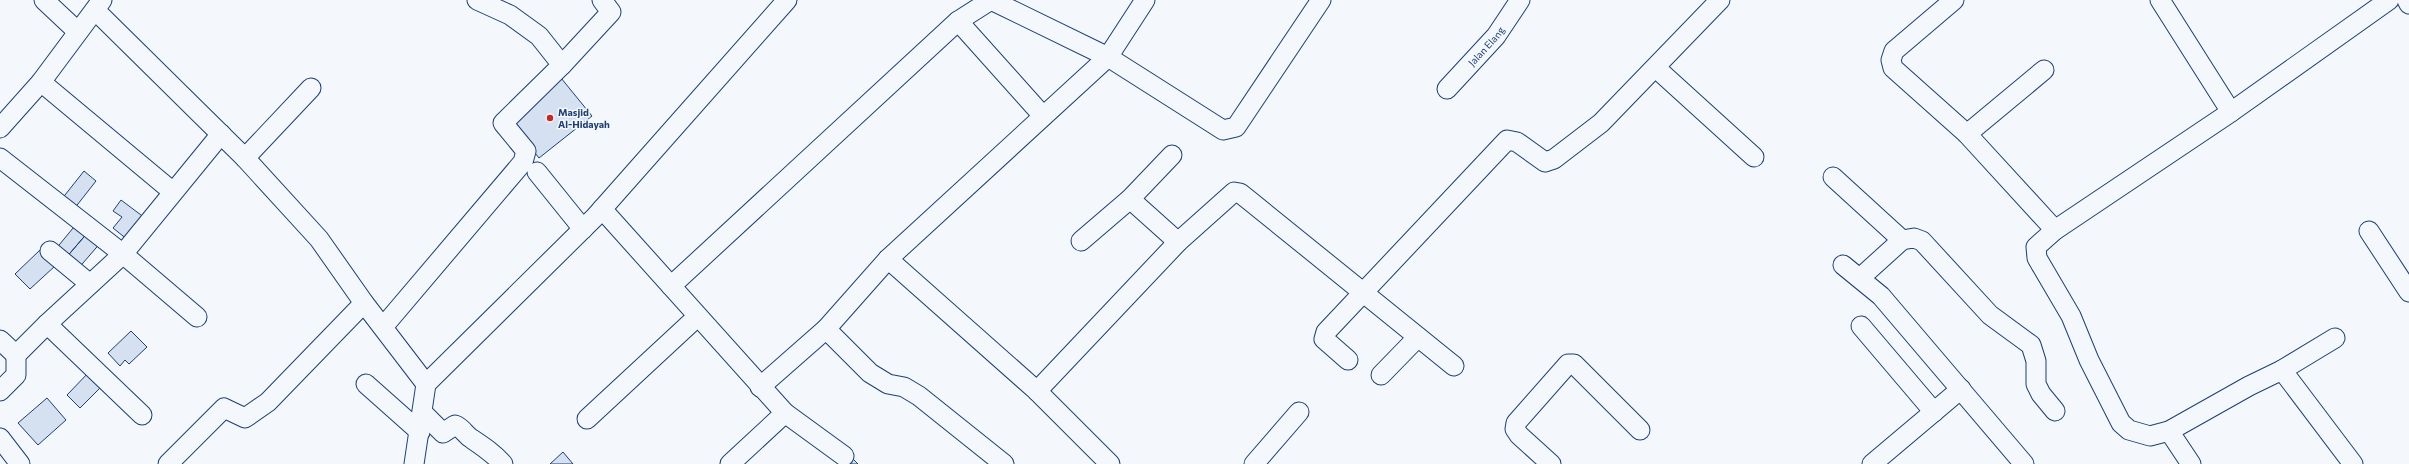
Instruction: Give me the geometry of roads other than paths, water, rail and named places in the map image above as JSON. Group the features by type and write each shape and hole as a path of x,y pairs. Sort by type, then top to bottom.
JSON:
{"street":[{"path":"44,0 77,32"},
{"path":"477,0 510,15 539,36 562,66"},
{"path":"383,327 523,162 526,151 503,123 562,66 611,12 602,0"},
{"path":"414,464 423,413 426,384 602,209 787,0"},
{"path":"671,286 958,21 991,0 1108,57 1223,130 1230,130 1236,127 1321,0"},
{"path":"760,387 826,329 888,259 1108,57 1145,0"},
{"name":"Jalan Elang","path":"1447,89 1496,36 1520,0"},
{"path":"1954,0 1900,45 1891,60 1893,68 1899,75 1967,134 2055,230"},
{"path":"2160,0 2231,112"},
{"path":"2406,0 2409,4"},
{"path":"1348,360 1324,339 1324,336 1362,293 1507,140 1517,142 1545,162 1554,159 1601,123 1656,68 1716,1"},
{"path":"2335,338 2282,370 2248,386 2168,431 2150,436 2129,430 2121,423 2089,360 2071,316 2037,258 2038,245 2055,230 2231,112 2384,1"},
{"path":"0,128 41,82 98,5 245,158 319,239 364,303 426,384"},
{"path":"958,21 1043,116"},
{"path":"1656,68 1754,157"},
{"path":"1967,134 2044,70"},
{"path":"41,82 173,192"},
{"path":"245,158 311,88"},
{"path":"0,391 16,375 16,355 47,324 123,254 221,134"},
{"path":"1081,242 1130,199 1172,155"},
{"path":"0,158 123,254 197,317"},
{"path":"537,172 583,229"},
{"path":"1833,177 1902,240"},
{"path":"1037,390 1178,242 1231,194 1237,192 1454,366"},
{"path":"1130,199 1178,242"},
{"path":"602,209 697,317 785,413 844,456"},
{"path":"2368,231 2409,292"},
{"path":"1860,278 1902,240 1914,238 1928,246 1990,315 2031,345 2036,361 2036,384 2040,394 2055,411"},
{"path":"50,251 90,284"},
{"path":"888,259 1037,390 1110,464"},
{"path":"1844,265 1881,296 2024,464"},
{"path":"168,464 224,408 245,418 268,402 364,303"},
{"path":"587,420 697,317"},
{"path":"47,324 142,415"},
{"path":"1861,326 1934,412"},
{"path":"826,329 870,373 888,384 904,387 919,396 1004,464"},
{"path":"1382,375 1418,337"},
{"path":"0,340 16,355"},
{"path":"1551,464 1519,435 1515,429 1516,423 1568,364 1574,364 1640,430"},
{"path":"2282,370 2353,464"},
{"path":"366,384 420,432"},
{"path":"1872,464 1961,389"},
{"path":"1254,464 1299,412"},
{"path":"423,413 443,433 455,425 463,428 470,438 490,450 503,464"},
{"path":"730,464 785,413"},
{"path":"2168,431 2191,464"},
{"path":"0,438 20,464"}],"place":[{"name":"Masjid Al-Hidayah","path":"550,118"}]}
